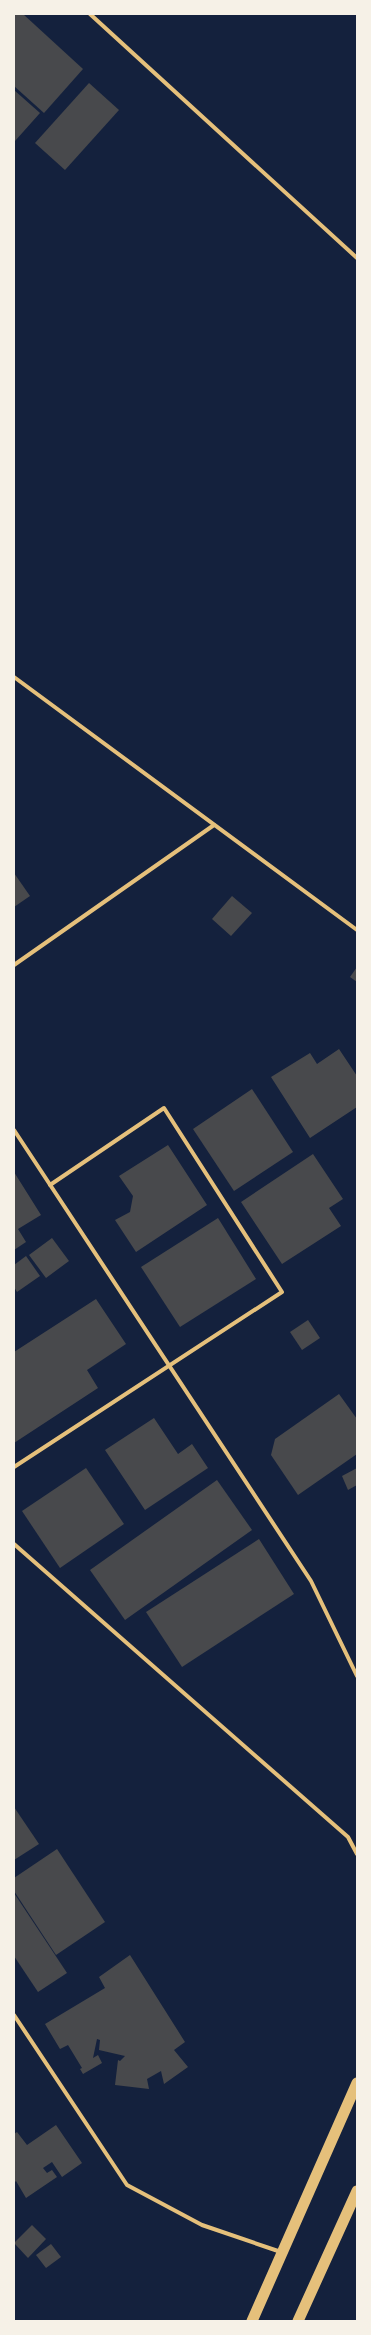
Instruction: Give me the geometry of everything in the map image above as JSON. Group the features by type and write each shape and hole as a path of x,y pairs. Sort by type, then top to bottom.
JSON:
{"highway":[{"path":"252,2321 357,2083"},
{"path":"298,2321 357,2191"}],"street":[{"path":"90,14 357,258"},
{"path":"14,677 357,930"},
{"path":"14,965 214,825"},
{"path":"14,1467 168,1365 282,1292 164,1108 50,1185"},
{"path":"14,1130 310,1581 357,1676"},
{"path":"14,1544 348,1837 357,1854"},
{"path":"14,2015 127,2185 202,2225 283,2253"}],"building":[{"path":"14,14 23,14 83,69 44,113 14,86"},
{"path":"89,83 119,110 65,170 35,143"},
{"path":"14,90 40,113 15,141 14,140"},
{"path":"14,873 30,896 14,907"},
{"path":"232,896 252,913 231,936 212,919"},
{"path":"357,967 357,982 350,977"},
{"path":"339,1049 357,1076 357,1107 310,1138 271,1077 310,1053 317,1064"},
{"path":"252,1089 293,1152 234,1191 193,1129"},
{"path":"168,1145 207,1205 136,1252 115,1220 130,1212 133,1196 119,1176"},
{"path":"313,1154 343,1199 329,1208 341,1226 282,1264 241,1202"},
{"path":"14,1172 41,1215 18,1229 26,1242 14,1250"},
{"path":"218,1218 256,1279 180,1327 141,1267"},
{"path":"52,1238 69,1261 46,1278 29,1255"},
{"path":"26,1256 40,1276 17,1292 14,1287 14,1265"},
{"path":"96,1299 126,1344 87,1370 98,1388 14,1443 14,1352"},
{"path":"308,1320 320,1338 302,1350 290,1332"},
{"path":"339,1394 357,1419 357,1454 298,1495 271,1455 275,1439"},
{"path":"154,1418 178,1454 192,1444 208,1468 145,1510 105,1450"},
{"path":"86,1468 124,1524 60,1568 22,1511"},
{"path":"357,1468 357,1485 348,1490 342,1476"},
{"path":"217,1480 252,1530 125,1620 90,1570"},
{"path":"259,1539 294,1594 182,1667 146,1612"},
{"path":"14,1807 39,1844 14,1860"},
{"path":"57,1849 105,1922 56,1955 14,1891 14,1878"},
{"path":"14,1893 67,1973 38,1992 14,1956"},
{"path":"130,1955 185,2042 174,2050 188,2067 164,2084 161,2071 147,2079 149,2089 115,2085 118,2060 120,2061 125,2056 99,2050 100,2040 97,2039 93,2058 98,2055 102,2063 83,2074 80,2069 82,2068 68,2045 60,2049 45,2024 105,1988 99,1977"},
{"path":"56,2125 82,2163 62,2177 52,2162 43,2168 47,2173 52,2170 57,2177 26,2198 16,2181 14,2183 14,2134 17,2132 27,2145"},
{"path":"32,2225 46,2239 28,2258 14,2243"},
{"path":"51,2244 61,2257 46,2268 36,2255"}]}
